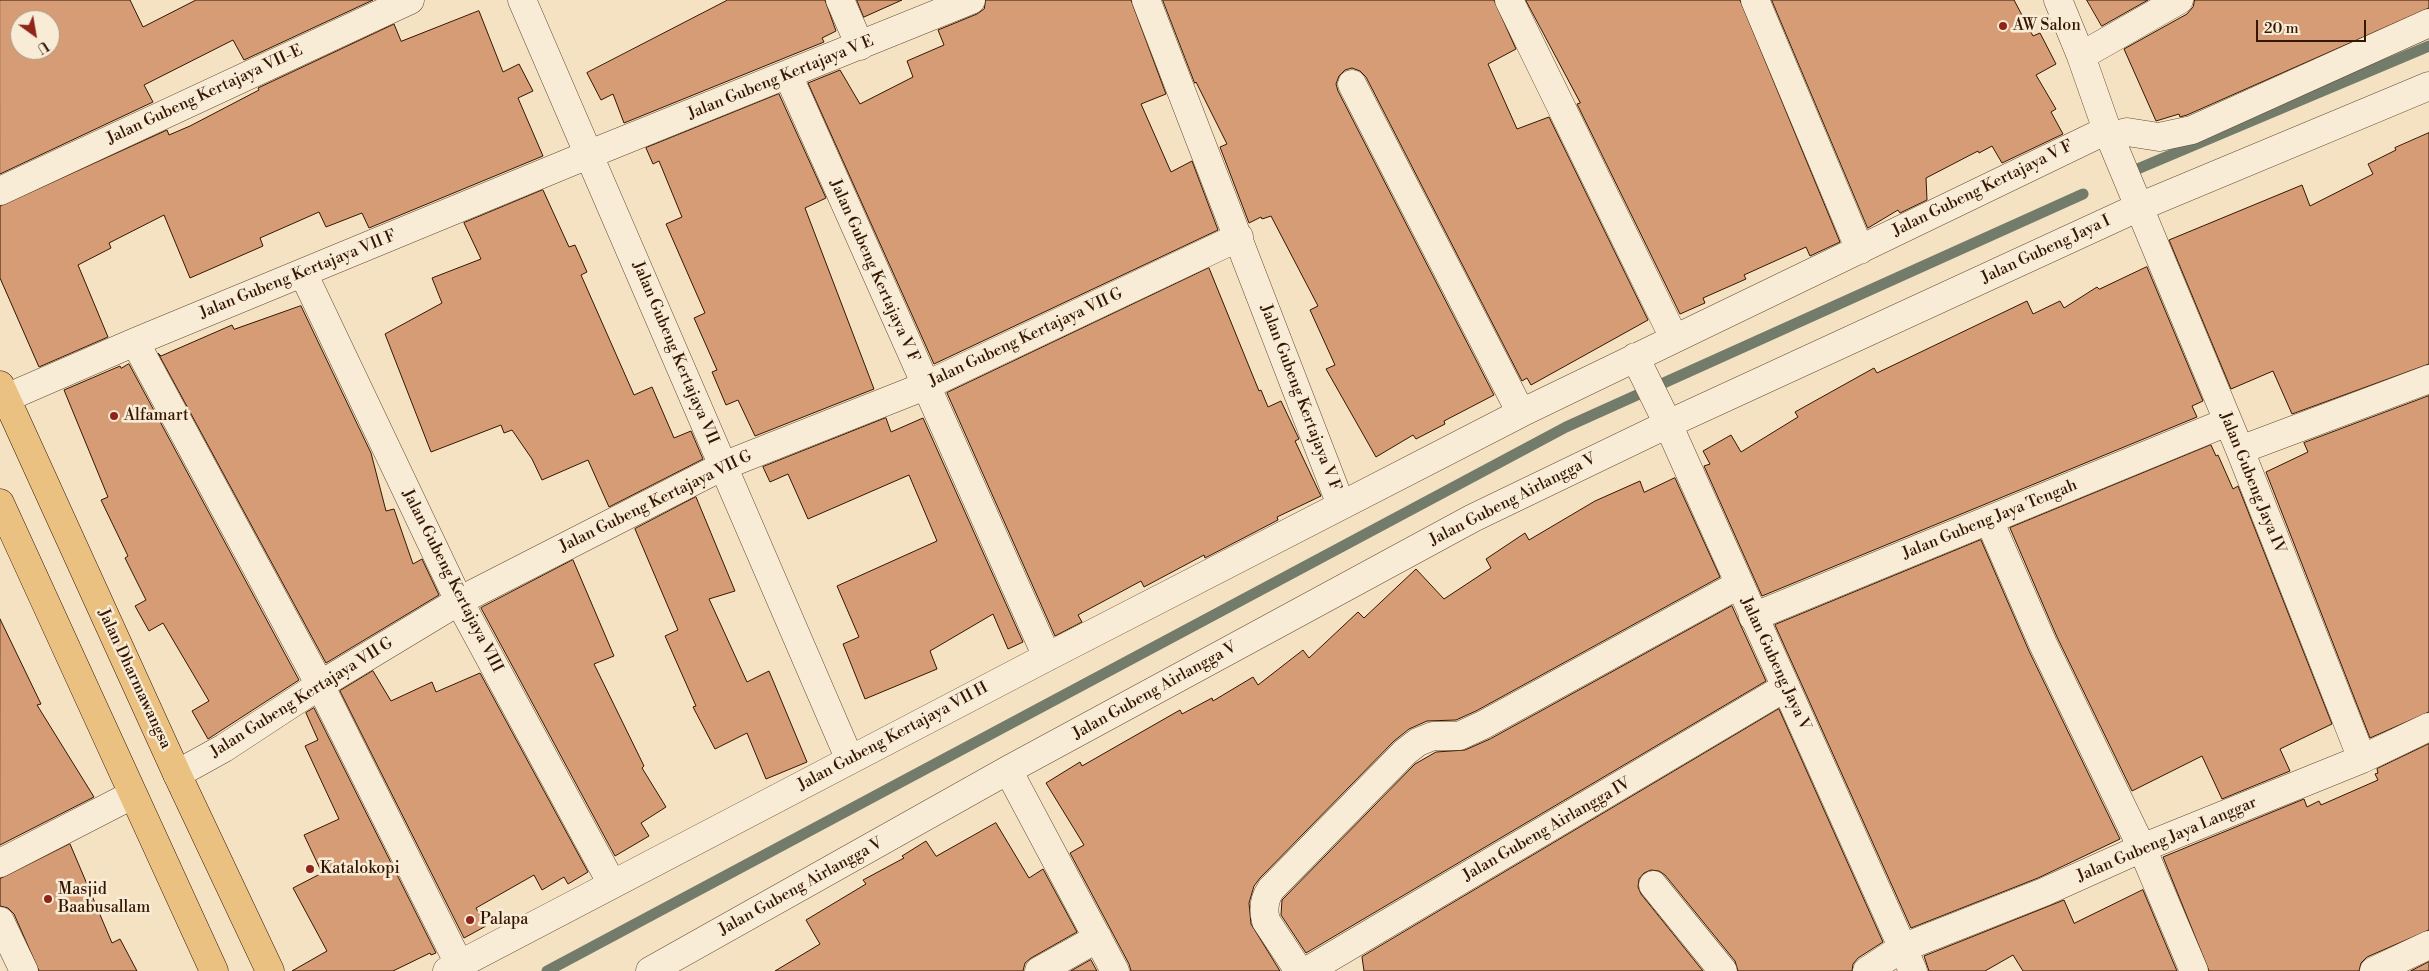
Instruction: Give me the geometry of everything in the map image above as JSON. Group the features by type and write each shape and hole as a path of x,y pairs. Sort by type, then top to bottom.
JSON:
{"main road":[{"name":"Jalan Dharmawangsa","path":"3,392 177,774 270,971"},
{"path":"0,503 214,971"}],"street":[{"name":"Jalan Gubeng Kertajaya VII-E","path":"0,191 410,0"},
{"name":"Jalan Gubeng Kertajaya VII","path":"522,0 850,760"},
{"path":"840,0 860,46"},
{"name":"Jalan Gubeng Kertajaya V E","path":"590,154 788,76 971,0"},
{"name":"Jalan Gubeng Kertajaya V F","path":"1146,0 1341,505 1521,413 1639,365 1674,338 2108,134 2127,132 2159,137 2192,130 2429,23"},
{"path":"1509,0 1674,338"},
{"path":"1756,0 1860,250"},
{"name":"Jalan Gubeng Jaya IV","path":"2058,0 2081,56 2108,134 2240,450 2362,759"},
{"path":"2081,56 2179,0"},
{"name":"Jalan Gubeng Kertajaya V F","path":"788,76 1047,657"},
{"path":"1352,84 1521,413"},
{"name":"Jalan Gubeng Jaya I","path":"1664,416 2139,207 2429,86"},
{"name":"Jalan Gubeng Kertajaya VII F","path":"3,392 135,342 590,154"},
{"name":"Jalan Gubeng Kertajaya VII G","path":"177,774 224,748 320,685 458,601 723,466 925,386 1239,237"},
{"name":"Jalan Gubeng Kertajaya VIII","path":"303,273 458,601 612,884"},
{"path":"135,342 320,685 453,968"},
{"name":"Jalan Gubeng Jaya V","path":"1639,365 1664,416 1907,959"},
{"path":"2240,450 2429,379"},
{"name":"Jalan Gubeng Airlangga V","path":"650,971 1008,770 1664,416"},
{"name":"Jalan Gubeng Jaya Tengah","path":"1753,617 2227,422"},
{"name":"Jalan Gubeng Kertajaya VII H","path":"453,968 1341,505"},
{"path":"1989,520 2042,644 2142,848 2194,971"},
{"path":"1299,971 1266,921 1264,913 1266,898 1271,889 1405,752 1418,742 1433,736 1459,736 1483,725 1738,584"},
{"name":"Jalan Gubeng Airlangga IV","path":"1306,971 1786,687"},
{"name":"Jalan Gubeng Jaya Langgar","path":"1867,971 1907,959 2044,892 2142,848 2362,759 2429,727"},
{"path":"1008,770 1115,971"},
{"path":"0,863 132,795"},
{"path":"1652,885 1723,971"},
{"path":"0,921 24,971"},
{"path":"1040,971 1098,938"},
{"path":"2374,971 2429,945"}],"building":[{"path":"0,0 130,0 143,27 196,0 373,0 244,60 233,40 144,85 153,102 0,174"},
{"path":"728,0 825,0 836,31 822,38 824,42 624,123 613,94 601,100 587,73"},
{"path":"857,0 902,0 864,17"},
{"path":"986,0 1131,0 1166,94 1141,104 1171,172 1192,161 1218,230 934,364 808,83 840,70 860,104 913,77 907,61 944,45 938,30 977,14 984,9"},
{"path":"1163,0 1494,0 1516,49 1488,64 1517,129 1549,117 1648,320 1531,385 1527,378 1522,381 1366,77 1360,71 1352,68 1345,70 1339,76 1336,84 1338,91 1494,395 1444,421 1445,424 1416,439 1413,435 1376,457 1326,369 1335,365 1310,310 1318,306 1271,216 1262,219 1261,217 1249,223 1220,147 1227,144 1195,83"},
{"path":"1526,0 1740,0 1840,242 1810,256 1806,247 1744,275 1746,279 1703,298 1705,303 1680,314 1577,104 1580,103"},
{"path":"1772,0 2014,0 2033,36 2040,33 2056,64 2036,75 2056,109 2051,112 2063,134 2002,163 1992,146 1979,153 1978,151 1926,178 1927,200 1900,213 1898,210 1868,228"},
{"path":"2087,0 2148,0 2102,26"},
{"path":"2195,0 2429,0 2429,8 2187,115 2180,117 2179,114 2156,121 2124,49 2187,14 2193,7"},
{"path":"479,11 503,72 519,64 533,91 518,98 543,156 369,228 362,213 326,227 319,212 260,238 263,246 190,278 164,215 109,243 111,248 78,265 108,337 39,367 0,278 0,206 167,130 169,135 190,126 259,90 258,88 394,24 401,41"},
{"path":"779,94 826,198 805,208 874,389 755,436 738,400 726,405 712,372 717,370 694,318 705,313 666,224 682,217 659,161 653,164 646,148"},
{"path":"2429,133 2429,364 2292,414 2273,371 2231,389 2169,240 2302,185 2310,206 2373,174 2368,164 2396,150 2395,148"},
{"path":"543,190 569,247 575,245 587,272 581,275 634,395 652,387 674,438 691,431 703,459 609,507 588,460 542,480 532,459 512,430 504,433 501,425 431,452 385,334 442,303 432,278 481,259 464,223"},
{"path":"2147,267 2203,401 2192,406 2197,417 1762,596 1704,466 1710,464 1703,451 1731,435 1741,452 1798,417 1795,412 1874,368 1877,373 2027,301 2033,314 2060,301 2064,308 2097,287 2099,289"},
{"path":"1209,268 1259,391 1261,390 1268,407 1281,401 1299,439 1295,441 1321,496 1277,517 1278,520 1205,558 1204,555 1144,587 1141,581 1078,615 1082,622 1055,636 947,393"},
{"path":"301,306 371,453 386,511 394,509 413,564 422,559 439,595 326,663 158,353 161,356 232,325 234,329"},
{"path":"129,364 299,680 208,739 192,711 209,701 163,623 149,631 135,606 146,600 125,558 128,556 101,500 108,497 64,390"},
{"path":"2429,396 2429,712 2370,738 2266,472 2308,452 2304,443"},
{"path":"886,418 891,432 923,418 1023,642 1008,649 993,614 930,651 937,669 865,699 843,644 859,637 837,586 937,541 909,475 808,519 788,474 770,482 763,467"},
{"path":"2211,445 2216,456 2218,455 2233,489 2238,486 2332,724 2280,749 2290,771 2222,799 2202,756 2132,791 2057,637 2010,528"},
{"path":"1675,478 1720,577 1476,711 1456,720 1427,721 1409,729 1394,741 1254,886 1249,903 1251,924 1280,971 1131,971 1070,853 1084,845 1046,783 1080,762 1082,766 1180,710 1182,714 1212,698 1213,701 1253,677 1258,685 1303,650 1309,658 1358,612 1364,618 1416,569 1444,599 1491,568 1486,559 1525,533 1529,540 1595,501 1640,481 1644,492"},
{"path":"696,497 735,591 709,599 747,682 769,671 807,762 766,779 747,733 715,749 693,707 696,706 665,636 678,630 635,529"},
{"path":"1981,540 2029,651 2120,839 2038,878 1911,928 1775,625"},
{"path":"573,560 614,656 594,664 644,766 642,768 666,807 641,823 649,836 615,856 481,608"},
{"path":"1732,606 1766,681 1306,953 1281,915 1282,900 1415,764 1436,752 1465,750 1490,739"},
{"path":"0,619 41,704 37,705 94,797 0,845"},
{"path":"373,671 391,701 432,682 436,692 480,673 588,872 568,884 564,877 542,890 534,875 476,908 486,926 464,938 340,691"},
{"path":"314,708 436,953 431,955 430,953 393,971 292,971 327,951 293,888 322,873 304,835 339,819 305,746 318,740 306,713"},
{"path":"1779,709 1883,942 1858,958 1853,964 1852,971 1738,971 1735,961 1665,875 1659,871 1651,870 1644,873 1639,879 1638,887 1641,894 1703,971 1364,971 1362,957"},
{"path":"2429,744 2429,930 2367,957 2361,963 2359,971 2209,971 2163,857 2304,799 2307,807 2319,801 2321,805 2378,780 2375,774 2378,773 2377,769"},
{"path":"996,823 1029,878 1043,869 1077,932 1031,958 1025,963 1023,971 775,971 820,944 806,920 866,884 863,880 904,858 902,856 926,841 936,856"},
{"path":"70,844 112,943 120,939 137,971 39,971 14,914 8,908 0,906 0,879"},
{"path":"2143,890 2177,971 2023,971 2013,955 1985,971 1929,971 1924,956 2064,900 2074,923"},
{"path":"1091,960 1097,971 1071,971"},
{"path":"2429,962 2429,971 2411,971"}],"waterway":[{"path":"2128,173 2429,46"},
{"path":"547,971 1566,427 2083,194"}],"place":[{"name":"AW Salon","path":"2003,26"},
{"name":"Alfamart","path":"114,416"},
{"name":"Katalokopi","path":"310,869"},
{"name":"Masjid Baabusallam","path":"48,899"},
{"name":"Palapa","path":"470,920"}]}
